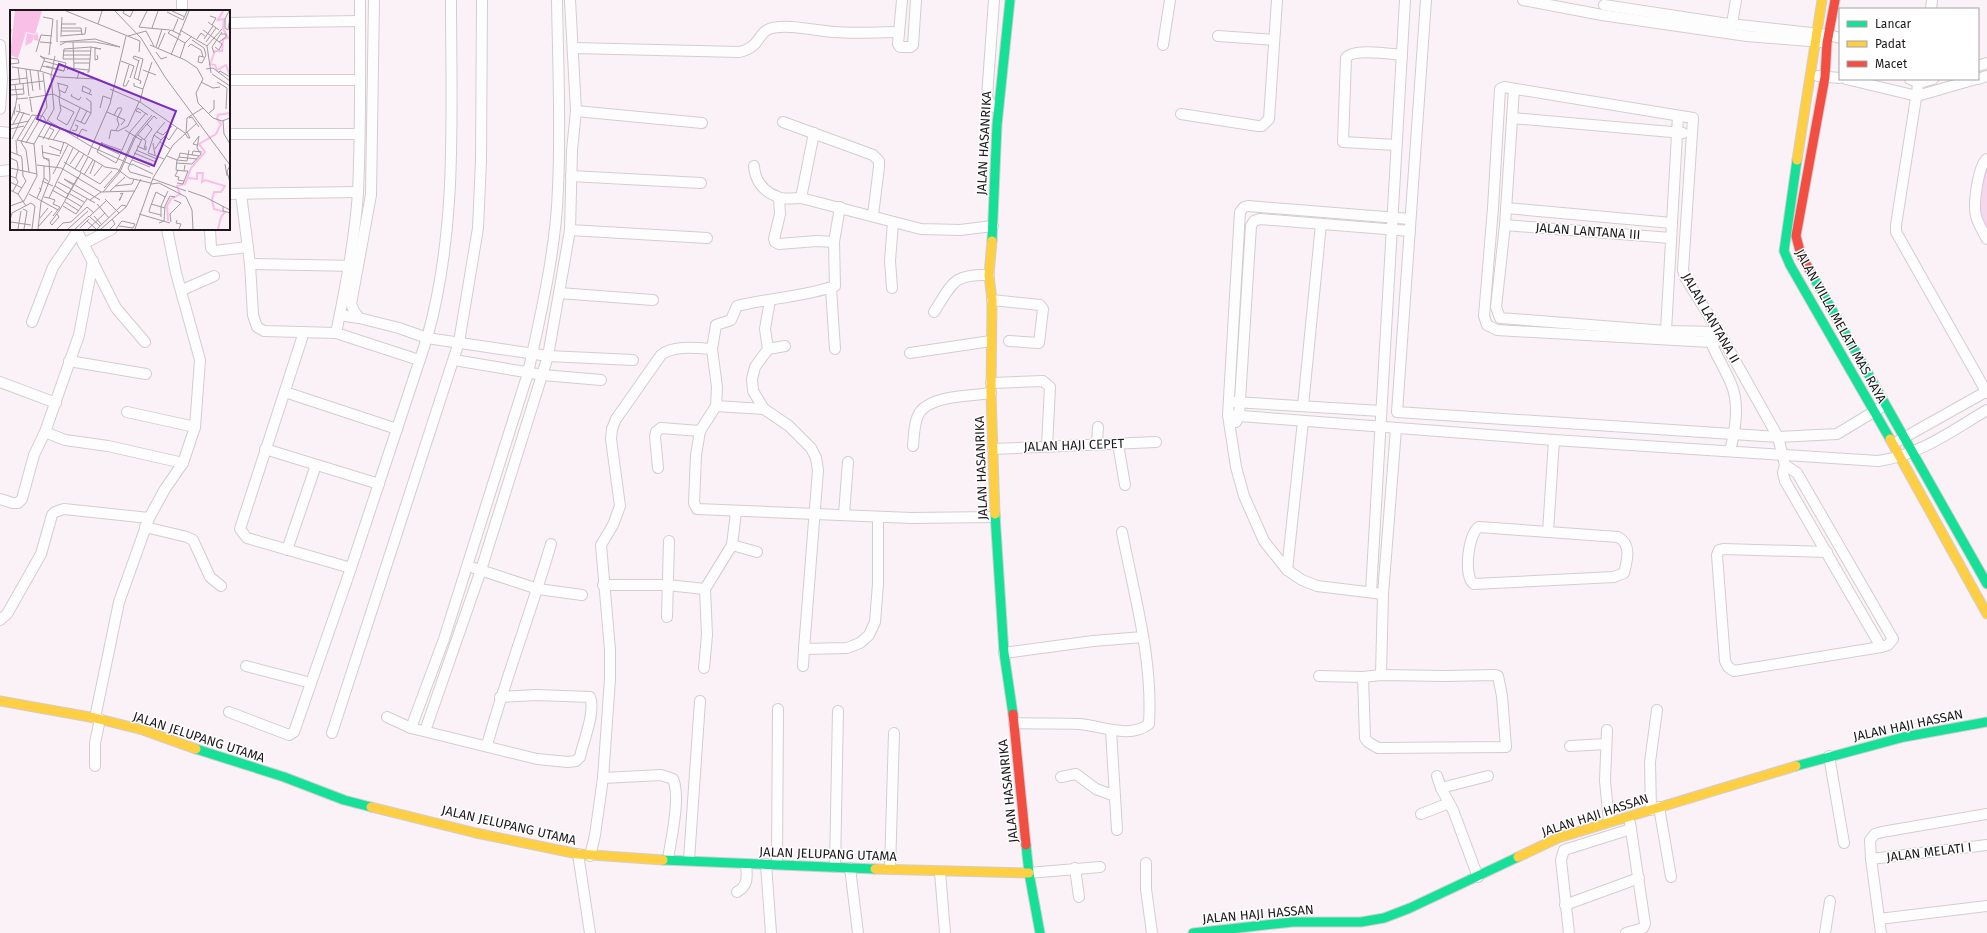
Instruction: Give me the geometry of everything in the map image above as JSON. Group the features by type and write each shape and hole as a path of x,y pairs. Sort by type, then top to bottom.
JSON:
{"street":[{"path":"354,266 358,192 360,0"},
{"path":"336,333 340,315 348,296 371,195 374,0"},
{"path":"229,712 289,735 294,732 351,568 419,360 431,338 448,228 451,161 451,0"},
{"path":"332,733 459,342 478,228 481,161 482,0"},
{"path":"411,728 444,639 528,373 551,253 558,189 559,149 557,0"},
{"path":"425,731 481,570 548,356 570,230 572,150 576,110 574,48 570,0"},
{"path":"902,0 898,44 900,47 913,47 916,0"},
{"path":"994,0 987,97 991,104 998,109"},
{"name":"JALAN HASANRIKA","path":"1010,0 998,109 993,226 989,275 992,300 991,388 995,517 1004,653 1014,723 1028,873 1040,933"},
{"path":"1163,45 1170,0"},
{"path":"1181,114 1258,126 1266,123 1269,119 1277,0"},
{"path":"1370,592 1405,0"},
{"path":"1426,0 1397,412 1778,437 1837,434 1886,404"},
{"path":"1523,0 1551,2 1602,15 1828,39 1839,38"},
{"path":"1732,29 1736,0"},
{"name":"JALAN VILLA MELATI MAS RAYA","path":"1822,0 1784,234 1784,251 1790,266 1901,457 1986,610"},
{"name":"JALAN VILLA MELATI MAS RAYA","path":"1835,0 1828,39 1825,77 1796,236 1802,259 1886,404 1987,584"},
{"path":"1602,15 1604,2 1732,29"},
{"path":"230,23 360,21"},
{"path":"574,48 739,52 748,50 756,45 762,34 770,28 835,32 899,32"},
{"path":"1218,36 1274,40"},
{"path":"0,45 6,79 0,109"},
{"path":"1396,145 1343,142 1346,58 1352,53 1402,55"},
{"path":"1810,76 1839,78"},
{"path":"230,80 360,80"},
{"path":"1850,80 1917,96 1973,80"},
{"path":"1893,444 1987,392 1896,232 1917,96 1916,80"},
{"path":"1487,326 1484,316 1493,208 1500,89 1504,87 1678,116"},
{"path":"1500,318 1496,307 1505,225 1514,89"},
{"path":"360,102 372,102"},
{"path":"576,110 702,123"},
{"name":"JALAN LANTANA II","path":"1666,331 1678,116 1693,118 1683,270 1778,437 1785,465 1783,473 1784,481 1827,552 1881,647"},
{"path":"1512,118 1691,134"},
{"path":"783,122 873,155 877,158 879,167 873,215"},
{"path":"801,198 814,133"},
{"path":"230,134 359,134"},
{"path":"559,149 572,150"},
{"path":"1986,234 1976,218 1974,208 1982,165 1987,159"},
{"path":"754,166 755,176 761,186 779,198 801,198 873,215 921,229 960,230 993,226"},
{"path":"571,176 701,183"},
{"path":"230,194 358,192"},
{"path":"241,194 250,264 253,315 257,327 264,331 336,333 419,360"},
{"path":"779,198 780,214 774,239 775,242 779,244 817,241 834,242"},
{"path":"1383,594 1316,586 1302,580 1287,570 1264,541 1244,496 1236,467 1232,431 1228,415 1240,212 1244,207 1248,206 1410,219"},
{"path":"840,207 834,242 835,286 737,306 730,320 716,325 712,348 717,388 716,406 700,431 696,455 694,507 703,511 844,514 878,517 995,517"},
{"path":"1244,207 1254,220"},
{"name":"JALAN LANTANA III","path":"1506,208 1672,223"},
{"path":"1254,220 1260,219 1410,231"},
{"path":"1232,431 1239,416 1251,226 1254,220"},
{"path":"892,288 890,261 893,222"},
{"path":"1303,406 1321,224"},
{"name":"JALAN LANTANA III","path":"1505,225 1672,238"},
{"path":"83,244 110,230"},
{"path":"94,766 98,719 119,602 147,522 165,489 183,463 195,427 200,360 167,230"},
{"path":"210,230 211,248 214,251 248,247"},
{"path":"570,230 707,238"},
{"path":"32,322 53,267 76,231 93,261 116,308 145,342"},
{"path":"1790,266 1802,259"},
{"path":"0,499 13,503 22,499 34,456 56,403 79,335 93,261"},
{"path":"250,264 354,266"},
{"path":"934,312 946,291 959,279 969,274 989,275"},
{"path":"182,290 214,276"},
{"path":"831,288 835,349"},
{"path":"559,293 653,300"},
{"path":"348,296 352,308 359,318"},
{"path":"768,350 765,329 770,300"},
{"path":"992,300 1040,305 1043,309 1039,343 1009,341"},
{"path":"340,315 359,318 431,338 448,341 548,356 633,360"},
{"path":"1487,326 1500,318 1666,331 1707,332 1721,336"},
{"path":"1487,326 1497,330 1710,342 1721,336"},
{"path":"304,332 240,529 247,538 351,568"},
{"name":"JALAN LANTANA II","path":"1707,332 1710,342 1734,389 1734,434 1730,451"},
{"path":"910,353 991,341"},
{"path":"785,346 768,350 756,367 752,379 753,391 764,409 789,426 811,448 816,458 818,470 816,514 803,666"},
{"path":"590,856 595,835 603,778 610,679 610,650 603,585 601,545 614,525 620,506 611,439 612,429 616,419 664,353 694,347 712,348"},
{"path":"454,360 528,373 600,380"},
{"path":"69,361 146,374"},
{"path":"913,446 919,413 925,407 940,400 991,388 1043,381 1050,387 1047,446"},
{"path":"0,382 56,403"},
{"path":"285,392 397,429"},
{"path":"1228,401 1381,411"},
{"path":"716,406 764,409"},
{"path":"1228,415 1380,428 1878,461 1901,457 1913,452 1987,410"},
{"path":"127,412 195,427"},
{"path":"1472,417 1472,434"},
{"path":"1287,570 1303,421"},
{"path":"1097,443 1098,427"},
{"path":"658,468 655,437 656,432 661,428 700,431"},
{"path":"1380,675 1383,594 1396,429"},
{"path":"45,432 65,440 108,446 183,463"},
{"path":"1548,532 1554,440"},
{"name":"JALAN HAJI CEPET","path":"993,448 1156,442"},
{"path":"1118,444 1125,485"},
{"path":"266,449 379,484"},
{"path":"844,514 848,462"},
{"path":"287,550 316,465"},
{"path":"1785,465 1797,472 1893,639 1888,644 1881,647 1734,671 1728,667 1725,661 1717,555 1718,550 1827,552"},
{"path":"0,620 7,614 41,554 52,515 55,512 64,509 147,522 187,537 192,540 210,577 220,586"},
{"path":"704,668 707,635 705,590 732,545 736,512"},
{"path":"804,649 847,648 860,643 869,635 875,622 878,584 878,517"},
{"path":"1476,528 1548,532 1618,537 1624,540 1627,551 1624,573 1606,577 1474,584 1470,582 1468,578 1468,554 1476,528"},
{"path":"1014,723 1080,724 1111,730 1139,729 1149,724 1150,702 1143,637 1122,532"},
{"path":"667,617 669,541"},
{"path":"487,745 500,697 538,589 551,544"},
{"path":"732,545 757,552"},
{"path":"466,566 538,589 582,595"},
{"path":"603,585 667,584 705,590"},
{"path":"1004,653 1093,641 1143,637"},
{"path":"246,666 311,684"},
{"path":"1319,676 1498,676 1502,696 1506,747 1425,749 1378,748 1372,746 1365,738 1363,677"},
{"path":"387,717 411,728 487,745 537,759 568,762 576,761 580,757 591,712 592,703 590,697 537,695 500,697"},
{"name":"JALAN JELUPANG UTAMA","path":"0,701 98,719 143,730 209,754 284,777 344,800 476,832 578,854 590,856 746,864 777,864 940,872 1028,873"},
{"path":"689,860 700,701"},
{"path":"777,864 778,709"},
{"path":"835,867 838,710"},
{"path":"1657,710 1650,762 1655,808 1671,877"},
{"name":"JALAN HAJI HASSAN","path":"1193,933 1293,922 1361,922 1395,915 1558,838 1829,756 1904,737 1987,722"},
{"path":"1111,730 1117,830"},
{"path":"1607,730 1605,781 1609,822"},
{"path":"890,869 894,733"},
{"path":"1570,746 1606,744"},
{"path":"1829,756 1844,844"},
{"path":"1061,777 1076,774 1096,789 1115,796"},
{"path":"603,778 661,775 673,779 676,785 675,815 668,860"},
{"path":"1437,776 1478,876"},
{"path":"1441,788 1488,776"},
{"path":"1421,814 1449,803"},
{"path":"1881,933 1871,859 1870,840 1875,834 1987,814"},
{"path":"1626,933 1643,928 1645,924 1629,816"},
{"path":"1569,933 1561,860 1564,850 1631,829"},
{"name":"JALAN MELATI I","path":"1871,859 1987,845"},
{"path":"578,854 590,933"},
{"path":"1146,863 1146,889 1152,933"},
{"path":"737,892 745,886 747,879 746,864"},
{"path":"766,864 771,933"},
{"path":"1028,873 1100,867"},
{"path":"850,868 858,933"},
{"path":"1074,868 1079,897"},
{"path":"940,872 946,933"},
{"path":"1565,905 1639,878"},
{"path":"1826,933 1830,900"},
{"path":"1879,919 1987,906"}],"shaded area":[{"path":"1987,160 1987,230 1976,218"}],"traffic: fast":[{"path":"992,241 997,125 1010,0"},
{"path":"1797,160 1784,251 1790,265 1890,439"},
{"path":"1810,271 1987,584"},
{"path":"995,514 1004,653 1013,714"},
{"path":"1796,766 1904,737 1987,722"},
{"path":"196,749 284,777 344,800 371,807"},
{"path":"1026,845 1029,873 1040,933"},
{"path":"1193,933 1293,922 1361,922 1384,918 1410,908 1518,857"},
{"path":"663,860 875,869"}],"traffic: slow":[{"path":"1797,160 1822,0"},
{"path":"992,241 989,275 992,300 991,393 995,514"},
{"path":"1890,439 1987,614"},
{"path":"0,701 95,718 143,730 196,749"},
{"path":"1518,857 1558,838 1796,766"},
{"path":"371,807 476,833 578,854 663,860"},
{"path":"875,869 1029,873"}],"traffic: jam":[{"path":"1810,271 1801,255 1796,236 1825,77 1827,43 1835,0"},
{"path":"1013,714 1026,845"}]}
